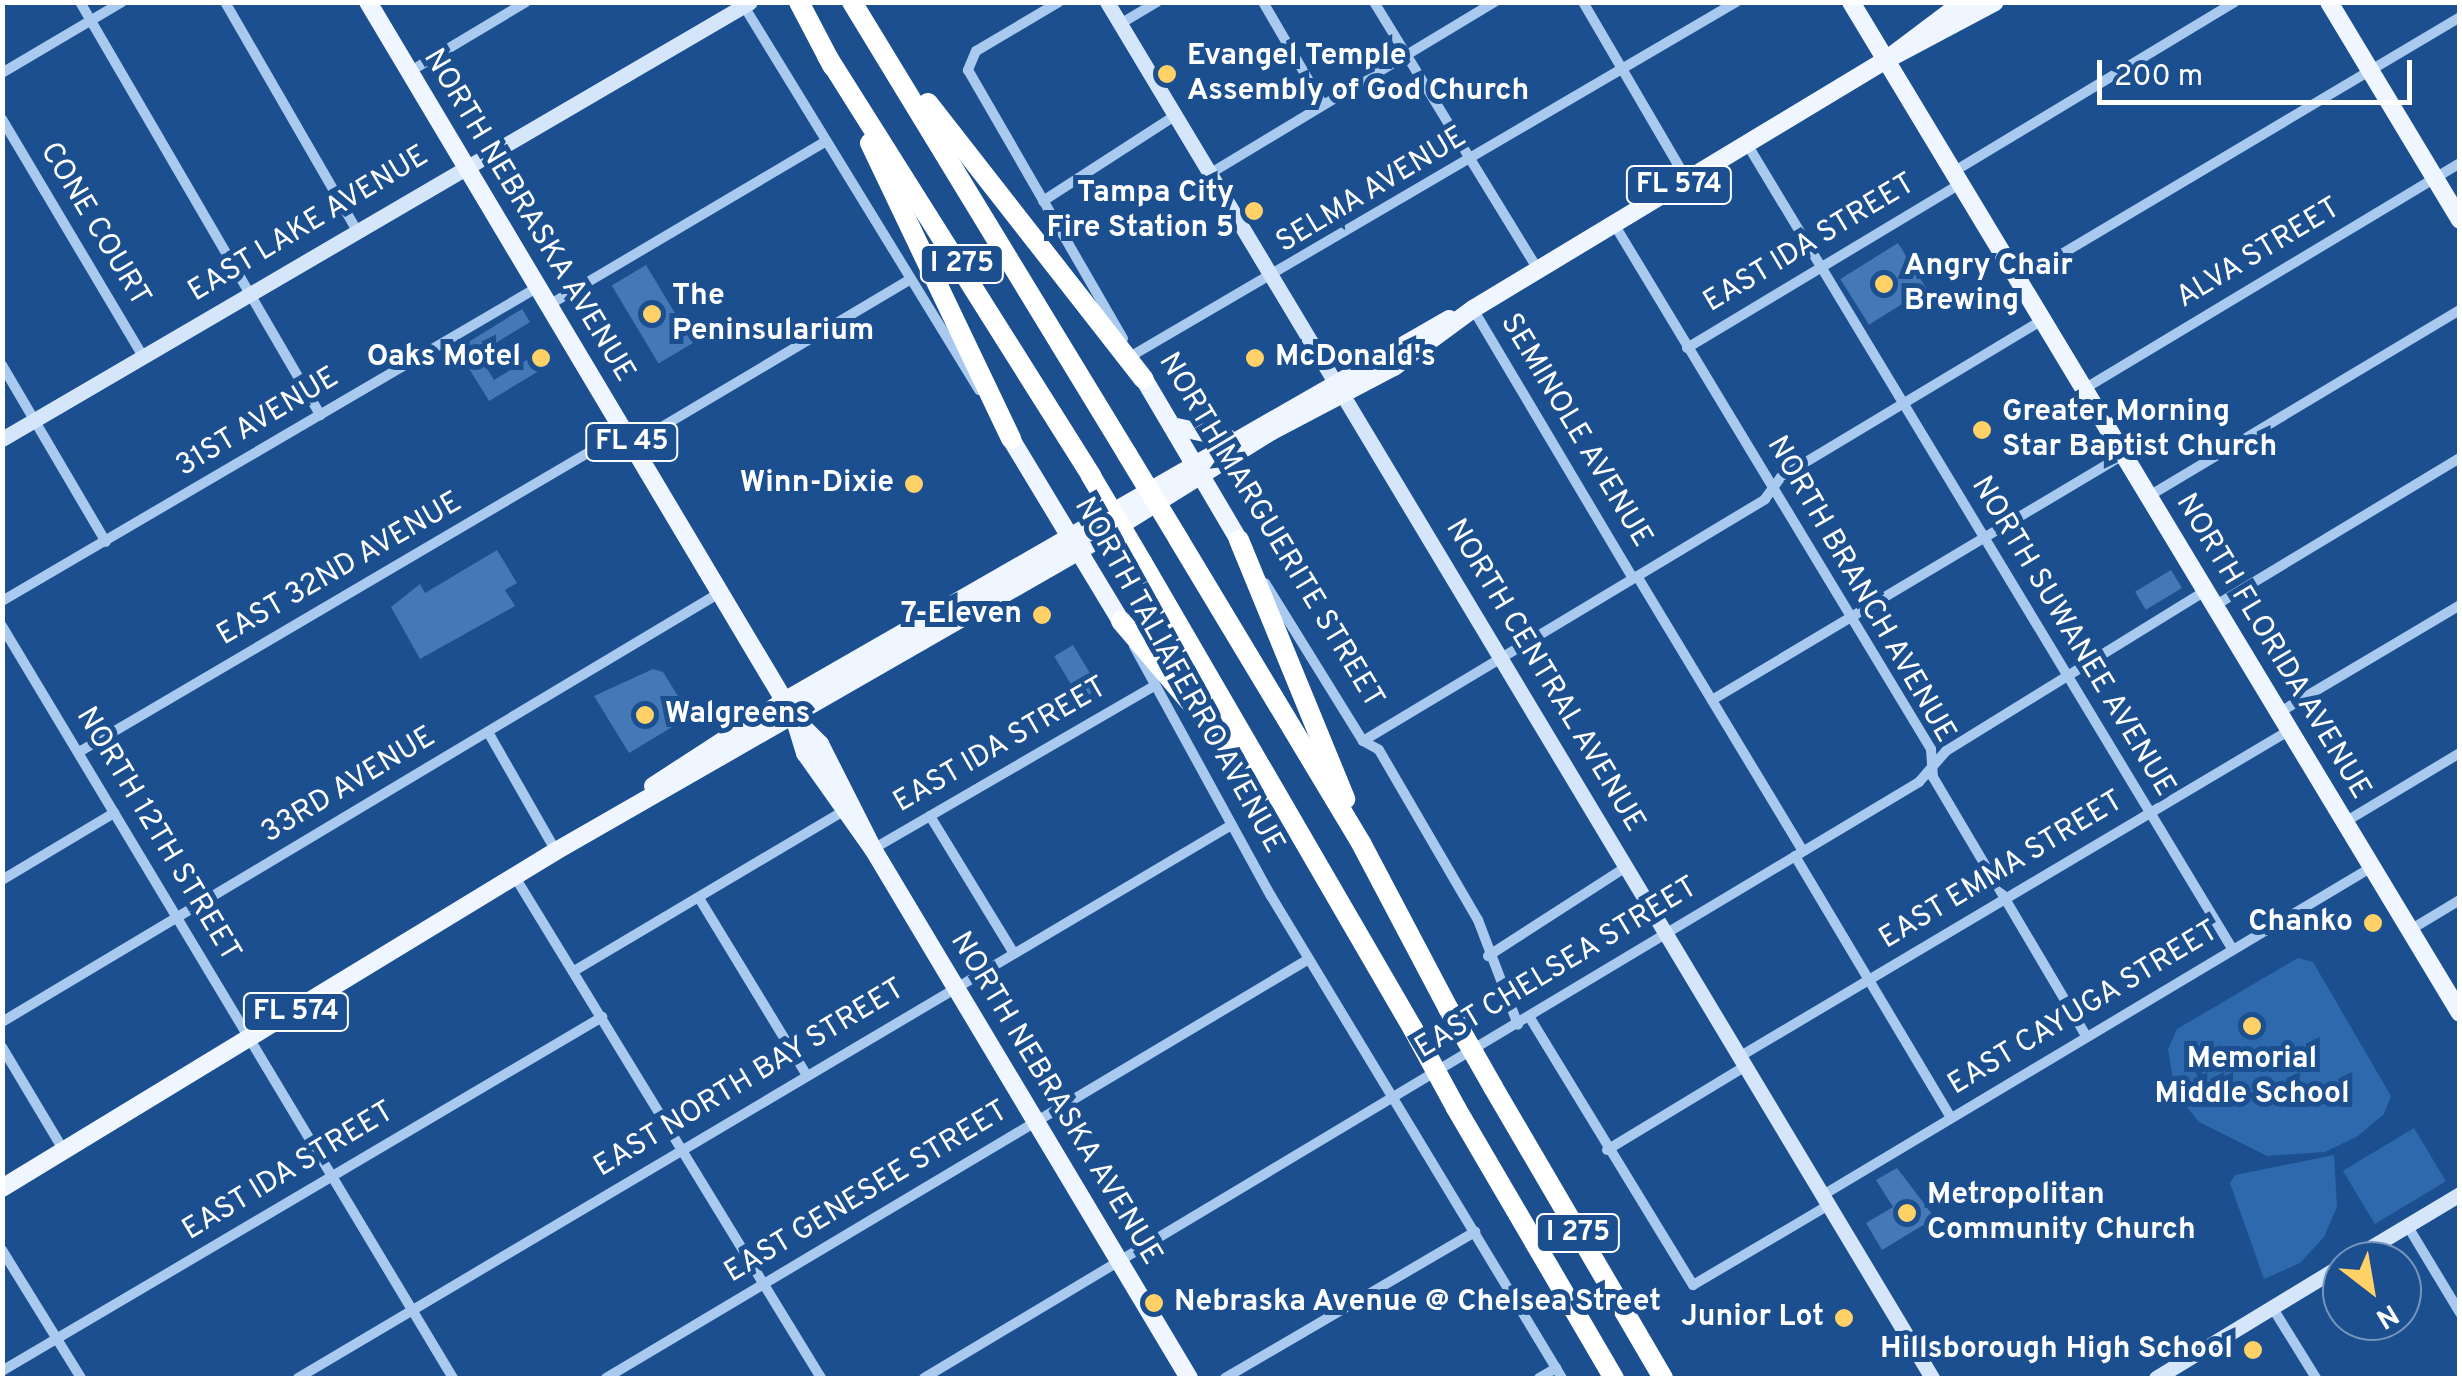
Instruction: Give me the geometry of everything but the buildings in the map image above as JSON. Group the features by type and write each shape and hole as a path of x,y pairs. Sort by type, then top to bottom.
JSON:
{"highway":[{"name":"I 275","path":"852,2 886,51 1361,843 1492,1086 1663,1378"},
{"name":"I 275","path":"802,9 827,56 1142,562 1614,1378"},
{"path":"886,51 1144,379"},
{"path":"827,56 1011,439"},
{"path":"1238,540 1361,843"},
{"path":"1121,621 1295,822"}],"main road":[{"name":"NORTH NEBRASKA AVENUE","path":"368,2 794,717 820,744 873,849 1189,1378"},
{"name":"NORTH FLORIDA AVENUE","path":"1851,2 2460,1012"},
{"name":"FL 574","path":"1886,60 1962,2"},
{"name":"FL 574","path":"2,1188 556,851 794,717 1196,468 1344,397 1473,309 1886,60 1995,2"},
{"path":"2329,2 2460,220"},
{"name":"FL 574","path":"1196,468 1233,438 1334,379 1473,309"},
{"name":"NORTH MARGUERITE STREET","path":"1144,379 1238,540"},
{"path":"1172,426 1233,438"},
{"name":"NORTH TALIAFERRO AVENUE","path":"1011,439 1121,621"},
{"path":"1037,554 1046,498"},
{"name":"FL 574","path":"588,834 784,700 1037,554 1074,543"},
{"name":"NORTH NEBRASKA AVENUE","path":"794,717 805,753 842,812 873,849"}],"street":[{"path":"80,2 320,415"},
{"path":"2,72 122,2"},
{"path":"225,2 356,227"},
{"path":"409,72 526,2"},
{"name":"NORTH MARGUERITE STREET","path":"1058,2 976,50 968,64 1144,379"},
{"name":"NORTH CENTRAL AVENUE","path":"1107,2 1932,1378"},
{"path":"1120,24 1156,2"},
{"path":"1263,2 1324,105"},
{"path":"1374,2 1538,270"},
{"path":"1584,2 1687,180"},
{"name":"SELMA AVENUE","path":"1132,355 1274,279 1736,2"},
{"name":"EAST IDA STREET","path":"1687,348 2235,2"},
{"name":"EAST LAKE AVENUE","path":"2,439 356,227 745,4"},
{"name":"NORTH TALIAFERRO AVENUE","path":"745,4 908,281 1011,439"},
{"path":"1211,173 1486,5"},
{"path":"2018,280 2460,17"},
{"path":"1043,202 1176,116"},
{"name":"CONE COURT","path":"2,119 143,356"},
{"path":"549,305 826,142"},
{"name":"NORTH SUWANEE AVENUE","path":"1747,144 2233,950"},
{"name":"ALVA STREET","path":"2084,388 2460,163"},
{"name":"NORTH BRANCH AVENUE","path":"1614,224 1932,749 1934,766 2004,898 2086,1036"},
{"name":"EAST 32ND AVENUE","path":"79,752 908,281"},
{"name":"31ST AVENUE","path":"2,601 538,287"},
{"name":"SEMINOLE AVENUE","path":"1473,309 1712,700 1799,853"},
{"path":"2150,496 2460,310"},
{"path":"1364,741 1765,499 1772,485 1902,402 2042,320"},
{"path":"2,365 106,542"},
{"path":"1712,700 2124,454"},
{"name":"EAST CHELSEA STREET","path":"924,1378 1118,1257 1530,1018 1799,853 2068,674 2460,458"},
{"name":"NORTH MARGUERITE STREET","path":"1238,540 1364,741 1379,750 1478,920 1488,956 1518,1025"},
{"name":"33RD AVENUE","path":"2,1022 721,592"},
{"path":"2280,712 2460,605"},
{"name":"NORTH TALIAFERRO AVENUE","path":"1121,621 1230,826 1559,1373"},
{"name":"NORTH 12TH STREET","path":"2,626 453,1378"},
{"name":"EAST IDA STREET","path":"873,849 1153,687"},
{"name":"EAST EMMA STREET","path":"1607,1150 1866,981 2290,729"},
{"path":"488,732 556,851"},
{"path":"2345,822 2460,753"},
{"path":"574,971 842,812"},
{"path":"2,880 114,813"},
{"path":"930,816 1014,952"},
{"name":"EAST NORTH BAY STREET","path":"298,1378 1230,826"},
{"path":"1799,853 1866,981 1951,1118"},
{"path":"1488,956 1508,938 1626,867"},
{"name":"EAST CAYUGA STREET","path":"1607,1150 1693,1286 1951,1118 2372,867"},
{"path":"515,877 821,1378"},
{"path":"700,898 806,1074"},
{"path":"2410,930 2460,900"},
{"path":"1478,920 1508,938"},
{"name":"EAST GENESEE STREET","path":"606,1378 1309,959"},
{"name":"EAST IDA STREET","path":"2,1372 602,1017"},
{"path":"1530,1018 1607,1150"},
{"path":"2,1047 64,1150"},
{"path":"2381,1241 2460,1194"},
{"path":"2407,1225 2460,1312"},
{"path":"1225,1378 1475,1232"},
{"path":"2,1250 81,1378"},
{"path":"2156,1378 2322,1277"},
{"path":"2272,1307 2316,1378"},
{"path":"1538,1378 1559,1373"}],"shaded area":[{"path":"2298,958 2313,962 2391,1096 2384,1114 2358,1136 2325,1152 2267,1156 2199,1122 2175,1093 2168,1049 2177,1029"},
{"path":"2414,1128 2446,1181 2375,1224 2343,1171"},
{"path":"2334,1155 2337,1207 2324,1237 2300,1263 2264,1279 2230,1183 2235,1175"}],"place":[{"name":"Evangel Temple Assembly of God Church","path":"1167,74"},
{"name":"Tampa City Fire Station 5","path":"1254,211"},
{"name":"Angry Chair Brewing","path":"1884,284"},
{"name":"The Peninsularium","path":"652,314"},
{"name":"Oaks Motel","path":"541,358"},
{"name":"McDonald's","path":"1255,358"},
{"name":"Greater Morning Star Baptist Church","path":"1982,430"},
{"name":"Winn-Dixie","path":"914,484"},
{"name":"7-Eleven","path":"1042,615"},
{"name":"Walgreens","path":"645,715"},
{"name":"Chanko","path":"2373,923"},
{"name":"Memorial Middle School","path":"2252,1026"},
{"name":"Metropolitan Community Church","path":"1907,1213"},
{"name":"Nebraska Avenue @ Chelsea Street","path":"1154,1303"},
{"name":"Junior Lot","path":"1844,1318"},
{"name":"Hillsborough High School","path":"2253,1350"}]}
